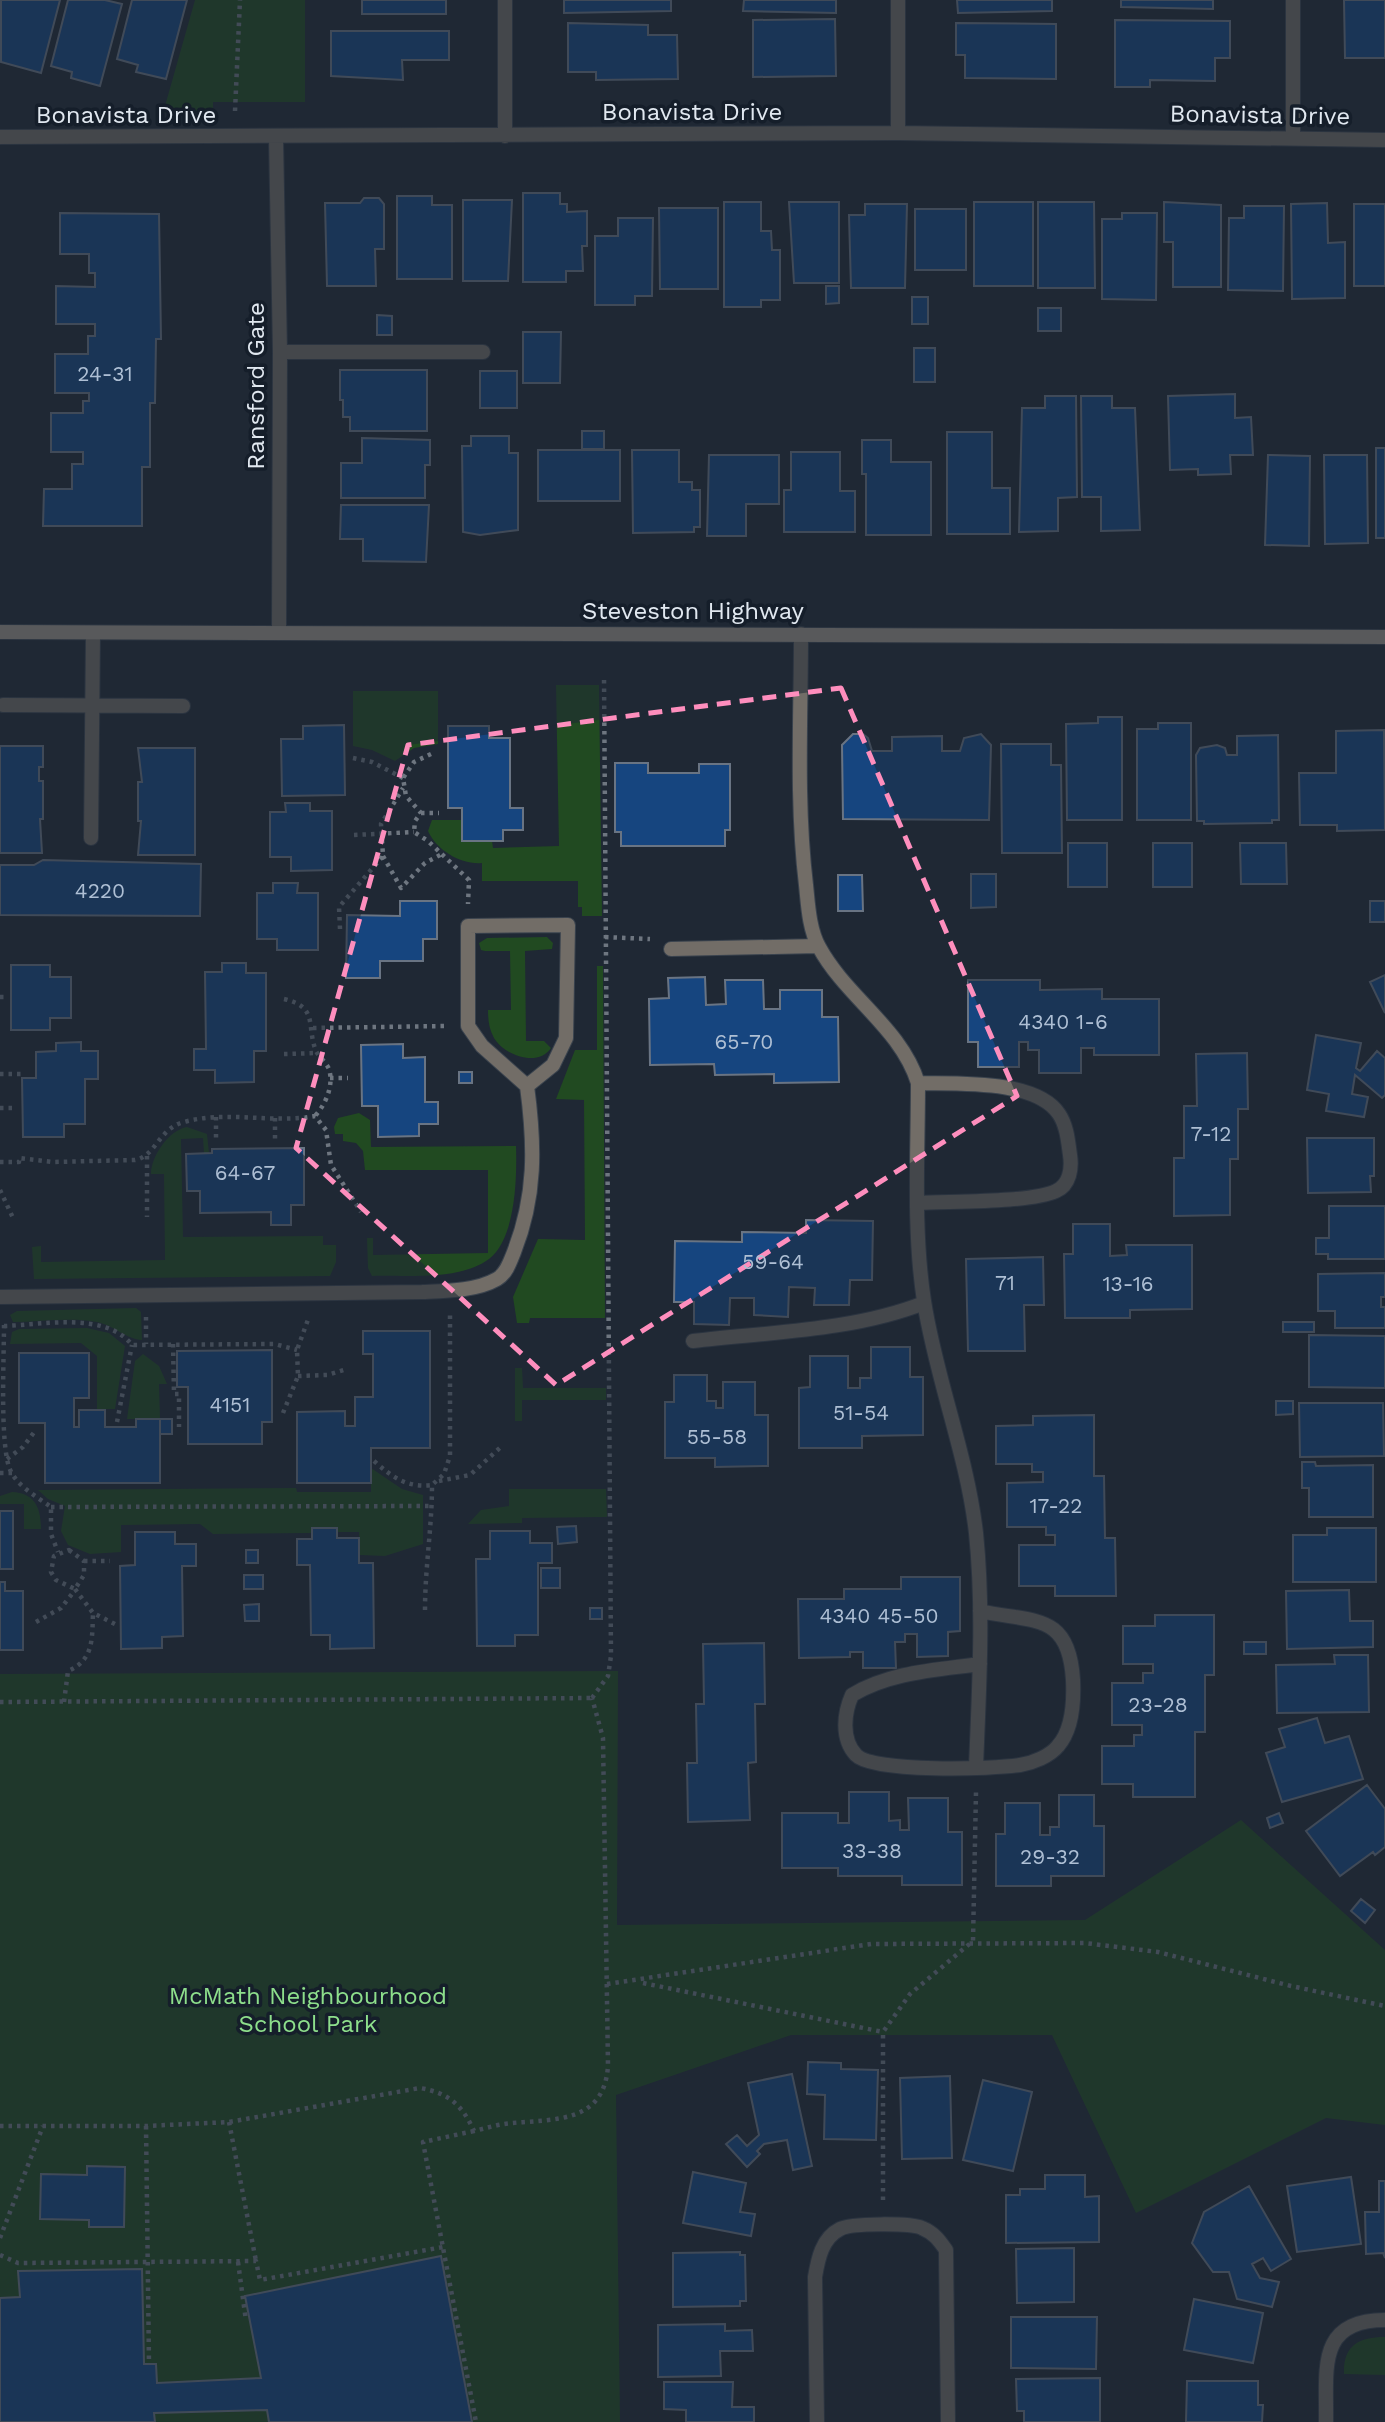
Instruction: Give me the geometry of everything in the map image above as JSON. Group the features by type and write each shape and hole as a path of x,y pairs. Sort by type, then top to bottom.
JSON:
{"main road":[{"name":"Steveston Highway","path":"0,632 1385,637"}],"street":[{"path":"505,0 505,136"},
{"path":"898,0 898,133"},
{"path":"1293,0 1293,138"},
{"name":"Bonavista Drive","path":"0,137 276,138 898,133 1385,140"},
{"name":"Ransford Gate","path":"276,138 280,352 279,633"},
{"path":"280,352 483,352"},
{"path":"91,838 93,633"},
{"path":"801,634 802,853 808,909 818,946 843,981 911,1061 918,1083 919,1260 924,1303 970,1493 980,1611 976,1767"},
{"path":"3,705 183,706"},
{"path":"0,1297 422,1293 466,1288 499,1279 509,1266 531,1199 534,1148 527,1086 482,1045 468,1026 468,926 568,925 566,1038 553,1065 527,1086"},
{"path":"671,948 818,946"},
{"path":"918,1083 971,1084 1038,1096 1059,1113 1067,1131 1071,1168 1066,1184 1056,1191 1025,1197 918,1203"},
{"path":"693,1341 860,1321 901,1312 924,1303"},
{"path":"980,1611 1034,1621 1059,1632 1071,1655 1074,1699 1067,1732 1058,1747 1044,1757 1022,1765 976,1767 874,1764 857,1756 847,1738 845,1722 852,1695 869,1685 980,1664"},
{"path":"817,2422 818,2257 828,2240 840,2229 883,2226 919,2226 937,2236 946,2250 948,2422"},
{"path":"1326,2422 1327,2360 1334,2338 1354,2324 1385,2320"}],"path":[{"path":"235,111 240,0"},
{"path":"592,1698 608,1676 611,1656 604,677"},
{"path":"431,754 414,762 403,778 403,787 409,802 421,813 439,813"},
{"path":"353,758 372,762 403,778"},
{"path":"403,787 384,817 379,835 383,856 401,888 416,870 442,854"},
{"path":"414,832 415,821 421,813"},
{"path":"354,835 414,832 442,854 469,880 468,926"},
{"path":"340,929 339,907 383,856"},
{"path":"606,937 644,937 671,948"},
{"path":"284,999 299,1003 307,1012 317,1053 328,1068 330,1078 324,1103 315,1116"},
{"path":"313,1028 468,1026"},
{"path":"284,1054 317,1053"},
{"path":"0,1074 23,1074"},
{"path":"330,1078 348,1078"},
{"path":"0,1108 16,1108"},
{"path":"147,1217 147,1156 159,1138 173,1126 216,1117 315,1116"},
{"path":"315,1116 326,1130 331,1165 361,1212"},
{"path":"216,1117 216,1139"},
{"path":"275,1118 275,1143"},
{"path":"0,1162 19,1162 19,1158 53,1162 128,1161 147,1156"},
{"path":"0,1190 13,1218"},
{"path":"438,1481 450,1456 450,1310"},
{"path":"283,1413 298,1376 297,1350 311,1311"},
{"path":"4,1317 7,1459 12,1473 22,1486 51,1507 432,1506"},
{"path":"4,1326 88,1325 114,1331 132,1345 275,1345 297,1350"},
{"path":"117,1422 132,1345"},
{"path":"173,1345 174,1394 179,1394 179,1427"},
{"path":"298,1376 327,1376 347,1369"},
{"path":"7,1459 23,1447 35,1431"},
{"path":"374,1461 390,1475 410,1485 432,1485 438,1481 470,1475 502,1446"},
{"path":"0,1473 12,1473"},
{"path":"425,1610 432,1485"},
{"path":"51,1507 51,1534 58,1552"},
{"path":"36,1622 61,1608 75,1589 84,1574 84,1561 75,1552 58,1552 51,1560 51,1572 56,1580 75,1589 93,1613 115,1624"},
{"path":"84,1561 110,1561"},
{"path":"64,1702 68,1671 88,1657 92,1644 93,1613"},
{"path":"0,1702 592,1698"},
{"path":"476,2422 423,2141 509,2123 556,2120 594,2104 605,2088 607,1984 603,1738 600,1716 592,1698"},
{"path":"883,2226 883,2032 910,1994 973,1941 976,1767"},
{"path":"607,1984 638,1982 818,1950 871,1944 973,1941 1085,1943 1158,1952 1291,1986 1385,2006"},
{"path":"638,1982 883,2032"},
{"path":"0,2126 146,2126 229,2122 420,2088 435,2091 459,2104 474,2131"},
{"path":"229,2122 260,2280 443,2247"},
{"path":"0,2238 43,2126"},
{"path":"146,2126 149,2364"},
{"path":"0,2255 19,2263 256,2261"},
{"path":"238,2262 246,2321"}],"highlighted area":[{"path":"841,688 1017,1096 556,1385 296,1148 408,745"}],"green space":[{"path":"195,0 305,0 305,102 213,102 213,113 163,113"},
{"path":"556,685 599,685 602,916 582,916 582,907 578,907 578,881 482,881 482,863 466,862 451,855 437,845 428,831 432,820 462,820 463,841 492,841 493,848 559,846"},
{"path":"353,691 438,691 438,744 414,748 395,761 372,750 353,746"},
{"path":"547,937 553,943 552,949 525,951 526,1041 544,1041 551,1048 538,1057 521,1057 505,1050 499,1044 492,1035 489,1021 488,1010 511,1010 510,951 481,950 479,943 487,938"},
{"path":"597,966 603,966 605,1318 530,1318 529,1323 517,1323 513,1297 538,1239 585,1240 584,1100 556,1099 575,1050 597,1050"},
{"path":"359,1113 370,1120 371,1147 516,1146 515,1190 510,1222 505,1237 489,1259 477,1266 448,1274 372,1276 368,1268 367,1238 373,1238 373,1255 488,1253 488,1170 365,1170 363,1151 356,1143 343,1141 343,1134 335,1134 334,1127 338,1118"},
{"path":"187,1127 207,1134 209,1153 204,1153 203,1138 181,1139 183,1237 323,1236 323,1245 336,1245 336,1262 330,1276 34,1279 32,1247 41,1246 41,1262 165,1260 164,1174 151,1174 152,1167 154,1159 168,1138"},
{"path":"136,1308 141,1312 142,1340 131,1338 97,1322 13,1322 10,1315 17,1311"},
{"path":"87,1328 109,1333 125,1346 115,1409 97,1409 97,1356 81,1343 10,1344 12,1332 19,1329"},
{"path":"143,1354 159,1366 167,1384 159,1384 160,1419 127,1419 135,1361"},
{"path":"515,1368 522,1368 523,1388 606,1388 606,1400 522,1400 522,1421 515,1421"},
{"path":"371,1468 402,1489 423,1495 423,1544 385,1556 360,1555 359,1532 338,1532 337,1528 312,1528 312,1533 213,1534 200,1524 121,1525 121,1552 90,1554 68,1545 61,1531 65,1506 48,1499 38,1490 296,1488 297,1492 371,1492"},
{"path":"509,1489 606,1489 607,1517 522,1518 522,1523 468,1524 481,1510 509,1506"},
{"path":"12,1492 26,1495 35,1503 40,1514 41,1529 24,1529 24,1504 0,1504 0,1496"},
{"name":"McMath Neighbourhood School Park","path":"618,1671 617,1925 1085,1920 1241,1820 1385,1950 1385,2125 1326,2118 1136,2213 1052,2035 791,2035 616,2095 620,2422 0,2422 0,1674"},
{"path":"1385,2337 1385,2375 1344,2374 1346,2356 1354,2345 1367,2339"}],"building":[{"path":"1,0 60,0 41,73 1,62"},
{"path":"68,0 105,0 122,4 100,86 71,78 72,72 51,66"},
{"path":"132,0 187,0 166,79 136,72 138,65 117,59"},
{"path":"362,0 446,0 446,14 362,14"},
{"path":"564,0 671,0 671,11 564,13"},
{"path":"744,0 836,0 836,13 743,11"},
{"path":"957,0 1052,0 1052,11 958,13"},
{"path":"1121,0 1213,0 1213,9 1121,7"},
{"path":"1344,0 1385,0 1385,58 1345,58"},
{"path":"835,19 836,76 753,77 753,20"},
{"path":"1115,20 1230,21 1230,58 1215,58 1215,81 1150,80 1150,87 1115,87"},
{"path":"568,23 648,25 648,35 677,35 678,79 596,80 596,72 568,72"},
{"path":"956,23 1056,24 1056,79 965,78 965,55 956,55"},
{"path":"331,31 449,31 449,60 402,60 403,80 331,76"},
{"path":"523,193 560,193 560,204 567,204 567,212 587,211 587,246 582,246 583,271 566,271 566,282 523,282"},
{"path":"397,196 432,196 432,205 452,205 452,279 397,279"},
{"path":"364,198 379,198 384,204 384,249 375,249 376,286 327,286 325,203 360,203"},
{"path":"463,200 512,200 508,281 463,281"},
{"path":"724,202 761,202 761,231 771,231 772,250 780,250 780,300 761,300 761,307 724,307"},
{"path":"789,202 839,202 839,283 794,283"},
{"path":"974,202 1033,202 1033,286 974,286"},
{"path":"1038,202 1094,202 1095,288 1038,288"},
{"path":"1164,202 1221,205 1221,287 1173,287 1173,242 1164,242"},
{"path":"1327,203 1328,243 1345,242 1345,298 1292,299 1291,204"},
{"path":"865,204 907,204 905,288 851,288 849,215 865,215"},
{"path":"1354,204 1385,204 1385,286 1354,286"},
{"path":"1244,206 1284,206 1283,291 1228,290 1229,218 1244,218"},
{"path":"659,208 718,208 718,289 660,289"},
{"path":"915,209 966,209 966,270 915,270"},
{"path":"60,213 159,214 161,339 156,339 155,403 150,403 150,467 142,467 142,526 43,526 44,489 72,489 72,464 83,464 83,452 51,452 51,413 83,413 83,401 89,401 89,393 55,393 55,354 88,354 88,336 95,336 95,324 56,324 56,286 95,287 95,273 89,273 89,254 60,254"},
{"path":"1122,213 1157,213 1156,300 1102,299 1102,219 1122,219"},
{"path":"618,218 653,218 652,296 635,296 635,305 595,305 595,236 618,236"},
{"path":"826,286 839,286 839,303 826,304"},
{"path":"912,297 928,297 928,324 912,324"},
{"path":"1038,308 1061,308 1061,331 1038,331"},
{"path":"377,315 392,316 392,335 377,335"},
{"path":"523,332 561,332 560,383 523,383"},
{"path":"914,348 935,348 935,382 914,382"},
{"path":"340,370 427,370 427,431 350,431 350,417 343,417 343,400 340,400"},
{"path":"480,371 517,371 517,408 480,408"},
{"path":"1235,394 1235,418 1251,417 1253,455 1230,455 1231,474 1198,475 1198,469 1170,470 1168,396"},
{"path":"1045,396 1076,396 1077,497 1058,498 1058,531 1019,532 1022,408 1045,408"},
{"path":"1081,396 1112,396 1112,408 1135,408 1140,530 1101,531 1101,497 1082,497"},
{"path":"582,431 604,431 604,449 582,449"},
{"path":"947,432 992,432 992,488 1010,488 1010,534 947,534"},
{"path":"471,436 509,436 509,453 518,453 518,530 480,535 463,532 462,446 471,446"},
{"path":"362,438 430,440 430,465 425,465 425,498 341,498 341,463 362,463"},
{"path":"862,440 891,440 891,462 931,462 931,535 866,535 866,474 862,474"},
{"path":"1376,448 1385,448 1385,538 1376,538"},
{"path":"538,450 620,450 620,501 538,501"},
{"path":"632,450 679,450 679,482 692,482 692,490 700,490 700,527 694,527 694,532 633,533"},
{"path":"791,452 840,452 840,491 855,491 855,532 784,532 784,490 791,490"},
{"path":"709,455 779,455 779,504 746,504 746,536 707,536"},
{"path":"1268,455 1310,456 1309,546 1265,545"},
{"path":"1324,455 1367,455 1368,543 1325,544"},
{"path":"341,505 429,505 426,562 363,561 363,539 340,539"},
{"path":"1098,717 1122,717 1122,820 1067,820 1066,724 1098,723"},
{"path":"1158,723 1191,723 1191,820 1137,820 1137,729 1158,729"},
{"path":"344,725 345,795 282,796 281,739 303,739 303,726"},
{"path":"448,726 489,726 489,738 510,738 510,808 523,808 523,830 503,830 503,841 462,841 462,808 448,808"},
{"path":"1384,730 1385,830 1337,831 1337,825 1300,825 1299,773 1336,773 1336,731"},
{"path":"853,734 863,734 868,738 872,751 892,751 892,737 942,736 942,751 960,751 964,738 981,734 991,745 989,820 843,819 842,745"},
{"path":"1278,735 1279,820 1272,820 1272,823 1204,824 1204,821 1197,821 1196,755 1200,748 1217,745 1225,748 1227,755 1237,755 1237,736"},
{"path":"1001,744 1051,744 1051,765 1061,765 1062,853 1002,853"},
{"path":"0,746 43,746 43,767 39,767 39,781 43,781 43,819 40,819 42,853 0,853"},
{"path":"138,748 195,748 195,855 138,855 141,821 138,821 138,782 142,782"},
{"path":"615,763 648,763 648,773 699,773 699,764 730,764 730,830 725,830 725,846 621,846 621,832 615,832"},
{"path":"285,803 310,803 310,811 332,811 332,870 291,871 291,857 270,857 270,812 286,812"},
{"path":"1068,843 1107,843 1107,887 1068,887"},
{"path":"1153,843 1192,843 1192,887 1153,887"},
{"path":"1240,843 1286,843 1287,884 1241,884"},
{"path":"43,860 201,864 200,916 0,915 0,865 34,865"},
{"path":"971,874 996,874 996,907 971,908"},
{"path":"838,875 862,875 863,911 838,911"},
{"path":"273,883 298,883 297,893 318,893 318,950 277,950 277,939 257,939 257,893 273,893"},
{"path":"400,901 437,901 437,939 423,939 423,961 380,961 380,978 346,978 347,915 400,916"},
{"path":"1370,901 1385,901 1385,922 1370,922"},
{"path":"222,963 246,963 246,973 266,973 266,1051 254,1051 254,1082 215,1083 215,1070 194,1070 194,1049 206,1049 205,972 222,972"},
{"path":"11,965 50,965 50,977 71,977 71,1018 50,1018 50,1030 11,1030"},
{"path":"1385,975 1385,1013 1370,982"},
{"path":"705,977 706,1005 726,1004 725,980 763,980 764,1009 780,1009 780,990 822,990 822,1017 838,1017 839,1082 774,1083 774,1074 715,1075 714,1064 650,1065 649,999 669,998 668,978"},
{"path":"968,980 1040,980 1040,990 1102,989 1102,999 1159,999 1159,1055 1094,1055 1094,1048 1081,1048 1081,1073 1039,1073 1039,1050 1028,1050 1028,1042 1019,1042 1019,1067 978,1067 978,1042 968,1042"},
{"path":"1316,1035 1361,1043 1356,1068 1360,1071 1377,1051 1385,1058 1385,1095 1382,1098 1355,1075 1352,1094 1368,1097 1364,1117 1326,1111 1329,1094 1307,1090"},
{"path":"81,1042 81,1051 98,1051 98,1079 85,1079 85,1124 64,1124 64,1137 23,1137 22,1078 36,1078 36,1052 56,1051 56,1043"},
{"path":"403,1044 403,1058 425,1057 425,1102 438,1102 438,1124 419,1124 419,1136 378,1137 378,1106 362,1106 361,1045"},
{"path":"1247,1053 1248,1109 1238,1109 1238,1159 1230,1159 1230,1215 1174,1216 1174,1158 1184,1158 1184,1106 1197,1106 1196,1054"},
{"path":"459,1072 472,1072 472,1083 459,1083"},
{"path":"1307,1138 1374,1138 1374,1176 1370,1176 1371,1192 1308,1193"},
{"path":"304,1148 304,1205 291,1205 291,1225 271,1225 271,1212 200,1213 200,1191 187,1191 186,1154 212,1153 212,1149"},
{"path":"1329,1206 1385,1206 1385,1259 1328,1259 1328,1254 1316,1254 1316,1238 1329,1238"},
{"path":"806,1220 873,1221 872,1280 850,1280 849,1305 814,1305 815,1288 789,1287 788,1317 754,1315 754,1298 730,1298 729,1325 694,1324 694,1302 674,1302 675,1241 742,1242 742,1232 806,1233"},
{"path":"1073,1224 1110,1224 1110,1256 1127,1255 1126,1245 1192,1245 1192,1309 1130,1310 1130,1318 1065,1318 1064,1254 1073,1254"},
{"path":"1043,1257 1044,1305 1024,1305 1025,1351 968,1351 966,1259"},
{"path":"1385,1273 1385,1297 1381,1297 1381,1307 1385,1307 1385,1328 1335,1328 1335,1311 1318,1311 1318,1274"},
{"path":"1283,1322 1314,1322 1314,1332 1283,1332"},
{"path":"363,1331 430,1331 430,1448 371,1448 371,1483 297,1483 297,1412 345,1411 345,1426 355,1426 355,1397 373,1397 373,1354 363,1354"},
{"path":"1309,1335 1385,1336 1385,1388 1309,1387"},
{"path":"871,1347 910,1347 910,1377 923,1377 923,1435 862,1436 862,1448 799,1448 799,1388 810,1387 810,1356 848,1356 848,1388 860,1388 860,1378 871,1378"},
{"path":"272,1350 272,1422 262,1422 262,1444 188,1444 188,1387 177,1387 177,1351"},
{"path":"19,1353 89,1353 89,1398 74,1398 74,1427 79,1427 79,1410 105,1410 105,1427 136,1427 136,1419 160,1419 160,1483 45,1483 45,1423 19,1423"},
{"path":"674,1375 707,1375 707,1401 716,1401 716,1408 723,1408 723,1382 755,1382 755,1415 768,1415 768,1466 715,1467 715,1458 665,1458 665,1402 674,1402"},
{"path":"1276,1401 1293,1401 1293,1414 1276,1415"},
{"path":"1299,1403 1383,1403 1384,1456 1300,1457"},
{"path":"1094,1415 1094,1476 1104,1476 1105,1538 1115,1538 1116,1596 1055,1596 1055,1586 1019,1586 1019,1545 1055,1545 1055,1535 1046,1535 1046,1527 1007,1527 1007,1483 1043,1482 1043,1472 1032,1472 1032,1464 996,1464 996,1426 1033,1425 1033,1416"},
{"path":"160,1419 172,1419 172,1434 160,1434"},
{"path":"1302,1462 1315,1462 1316,1466 1373,1465 1373,1517 1309,1517 1309,1488 1302,1488"},
{"path":"0,1511 13,1511 13,1569 0,1569"},
{"path":"576,1526 577,1542 558,1544 557,1527"},
{"path":"312,1528 337,1528 337,1538 359,1538 359,1563 373,1563 374,1648 330,1649 330,1635 311,1635 310,1565 297,1565 297,1539 312,1539"},
{"path":"1327,1528 1376,1528 1376,1582 1293,1582 1293,1535 1327,1535"},
{"path":"490,1531 530,1531 530,1543 552,1543 552,1563 538,1563 538,1635 515,1635 515,1646 477,1646 476,1559 490,1559"},
{"path":"135,1532 175,1532 175,1544 196,1544 196,1566 182,1566 183,1636 162,1637 162,1648 121,1649 120,1566 135,1565"},
{"path":"246,1550 258,1550 258,1563 246,1563"},
{"path":"541,1568 560,1568 560,1588 541,1588"},
{"path":"244,1575 263,1575 263,1589 244,1589"},
{"path":"901,1577 960,1577 960,1631 948,1632 948,1656 917,1657 917,1634 905,1634 905,1642 895,1642 896,1668 863,1668 863,1652 850,1652 850,1657 799,1658 798,1599 844,1599 844,1589 901,1589"},
{"path":"0,1582 5,1582 5,1591 23,1591 23,1650 0,1650"},
{"path":"1349,1590 1350,1621 1373,1621 1373,1647 1287,1649 1286,1591"},
{"path":"259,1604 259,1621 245,1621 244,1605"},
{"path":"590,1608 602,1608 602,1619 590,1619"},
{"path":"1155,1615 1214,1615 1214,1675 1205,1675 1205,1732 1195,1732 1195,1797 1133,1797 1133,1784 1102,1784 1102,1746 1134,1746 1134,1735 1142,1735 1142,1725 1112,1725 1112,1683 1143,1683 1143,1673 1153,1673 1153,1664 1123,1664 1123,1626 1155,1626"},
{"path":"1244,1642 1266,1642 1266,1654 1244,1654"},
{"path":"764,1643 765,1704 755,1704 756,1762 748,1763 750,1820 688,1822 687,1763 697,1763 696,1704 704,1704 703,1644"},
{"path":"1334,1655 1368,1655 1369,1712 1277,1713 1276,1665 1335,1664"},
{"path":"1317,1718 1325,1743 1349,1736 1363,1779 1282,1802 1266,1753 1285,1747 1279,1729"},
{"path":"1367,1785 1385,1809 1385,1847 1375,1855 1373,1852 1340,1876 1306,1831"},
{"path":"849,1792 889,1792 889,1821 900,1820 900,1830 909,1830 908,1798 948,1798 948,1832 962,1832 962,1885 902,1885 902,1876 838,1876 838,1868 782,1868 782,1813 838,1813 838,1823 849,1823"},
{"path":"1059,1795 1094,1795 1094,1826 1104,1826 1104,1876 1051,1876 1051,1886 996,1886 996,1834 1005,1834 1005,1803 1040,1803 1040,1835 1050,1835 1050,1827 1059,1827"},
{"path":"1279,1813 1283,1823 1270,1828 1267,1818"},
{"path":"1361,1899 1375,1910 1365,1923 1351,1911"},
{"path":"808,2062 841,2063 841,2069 878,2070 876,2140 824,2139 825,2095 807,2094"},
{"path":"792,2074 812,2166 793,2170 787,2140 764,2144 757,2151 760,2154 747,2167 726,2144 737,2135 747,2146 759,2135 748,2083"},
{"path":"950,2076 952,2158 902,2159 900,2078"},
{"path":"983,2080 1032,2092 1013,2171 963,2160"},
{"path":"87,2166 125,2167 124,2227 89,2227 89,2220 40,2219 41,2174 87,2175"},
{"path":"693,2172 746,2183 740,2212 755,2214 751,2236 683,2223"},
{"path":"1045,2175 1085,2175 1085,2197 1099,2196 1099,2242 1006,2243 1006,2195 1020,2195 1020,2189 1045,2189"},
{"path":"1351,2177 1361,2244 1297,2252 1287,2186"},
{"path":"1379,2181 1385,2181 1385,2258 1383,2253 1366,2254 1365,2212 1379,2212"},
{"path":"1249,2186 1291,2259 1271,2271 1263,2258 1252,2264 1260,2278 1279,2282 1272,2307 1237,2299 1229,2272 1213,2272 1192,2243 1204,2212"},
{"path":"1074,2248 1074,2302 1017,2303 1016,2249"},
{"path":"740,2252 740,2255 745,2255 746,2301 740,2301 740,2306 673,2307 673,2253"},
{"path":"441,2256 472,2422 269,2422 267,2410 154,2413 155,2422 0,2422 0,2298 20,2297 18,2271 142,2269 144,2364 156,2364 157,2383 261,2378 245,2296"},
{"path":"1194,2299 1263,2313 1253,2363 1184,2350"},
{"path":"1011,2317 1097,2317 1096,2369 1011,2368"},
{"path":"725,2324 725,2331 752,2330 753,2351 720,2351 721,2376 658,2377 658,2325"},
{"path":"1100,2378 1100,2422 1024,2422 1024,2411 1017,2411 1016,2379"},
{"path":"1187,2381 1258,2381 1258,2405 1263,2405 1262,2422 1186,2422"},
{"path":"664,2382 733,2382 732,2407 754,2407 754,2422 686,2422 686,2410 664,2409"}]}
